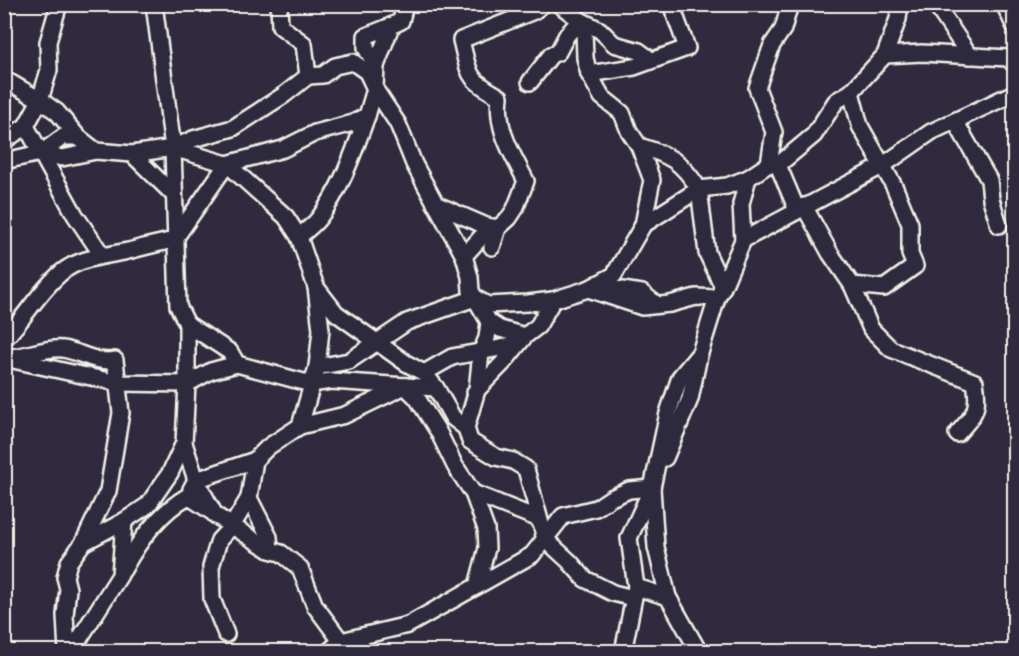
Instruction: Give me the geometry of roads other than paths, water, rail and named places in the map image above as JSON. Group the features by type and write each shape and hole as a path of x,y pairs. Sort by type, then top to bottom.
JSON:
{"street":[{"path":"4,141 26,126 40,100 49,70 48,42 59,4"},
{"path":"154,4 173,148 174,240 178,306 187,324 184,443 196,480 215,515"},
{"path":"279,4 280,26 304,45 308,76"},
{"path":"299,237 318,219 333,196 356,146 375,89 376,66 391,26 401,21 405,4"},
{"path":"492,247 498,228 515,209 526,181 510,151 499,123 500,97 479,85 470,76 461,40 534,11 543,4"},
{"path":"559,4 580,20 600,30 614,44 639,51 651,60"},
{"path":"589,74 634,67 651,60 672,56 687,48 671,4"},
{"path":"790,4 783,29 772,45 757,88 774,132 774,165 852,285 871,329 891,349 975,382 979,399 976,413 957,434"},
{"path":"643,225 699,189 727,186 774,165 813,135 836,101 851,92 885,55 898,19 900,4"},
{"path":"935,4 970,56"},
{"path":"1004,4 1014,25"},
{"path":"317,368 349,361 407,322 476,298 488,305 553,300 588,289 614,275 643,225 652,180 639,146 629,131 622,113 602,97 589,74 585,58 584,30 580,20"},
{"path":"530,82 550,55 558,52 567,34 580,20"},
{"path":"885,55 922,53 1008,58 1014,64"},
{"path":"40,153 62,158 96,151 132,154 173,148 193,139 233,128 284,95 308,76 323,75 335,66 353,62 367,72 375,89 398,124 414,164 464,255 471,291 489,322 520,340"},
{"path":"4,79 57,112 78,137 96,151"},
{"path":"851,92 860,126 894,186 910,224 910,254 915,266 884,288 852,285"},
{"path":"743,240 882,166 931,132 1014,93"},
{"path":"4,339 20,323 29,307 62,272 78,263 102,255 174,240 227,164 283,149 315,133 353,123 367,116"},
{"path":"955,121 989,180 991,199 999,225"},
{"path":"26,126 75,215 102,255"},
{"path":"4,161 40,153 63,137 78,137"},
{"path":"639,146 662,153 683,165 699,189 707,253 720,292"},
{"path":"173,148 227,164 286,217 299,237 316,287 321,330 317,368 300,426"},
{"path":"132,154 174,195"},
{"path":"623,651 635,592 629,538 652,488 668,413 680,377 700,353 720,292 743,240 741,204 748,178"},
{"path":"435,204 486,226 498,228"},
{"path":"464,255 484,234 498,228"},
{"path":"316,287 336,313 406,363 424,373 436,388 453,418 466,428"},
{"path":"588,289 642,308 720,292"},
{"path":"438,431 453,418 504,362 520,340 538,326 553,300"},
{"path":"489,322 487,338 481,352 477,390 466,428 470,441 496,457 513,461 526,469 545,539"},
{"path":"187,324 230,352 237,364"},
{"path":"424,373 452,357 481,352 520,340"},
{"path":"4,358 52,349 77,352 107,362 115,360 121,413 108,491 82,543 69,562 65,577 68,589 65,615 69,651"},
{"path":"4,358 117,383 187,384 211,371 237,364 311,384 331,381 436,388"},
{"path":"69,651 120,575 132,553 154,524 174,504 188,496 196,480 255,460 268,447 300,426 345,415 405,386"},
{"path":"405,386 417,398 438,431 454,466 473,493 486,529 487,548 477,586"},
{"path":"82,543 124,521 148,505 170,473 184,443"},
{"path":"226,634 212,599 211,567 219,540 232,526 249,498 255,460"},
{"path":"328,651 341,641 408,625 532,555 563,516 596,508 629,490 652,488"},
{"path":"652,488 656,547 668,597 699,651"},
{"path":"473,493 538,519"},
{"path":"188,496 270,550 281,553 300,568 315,606 341,641"},
{"path":"249,498 269,537 270,550"},
{"path":"516,510 530,529 545,539 585,579 613,593 635,592 668,597"},
{"path":"120,575 124,521"}]}
